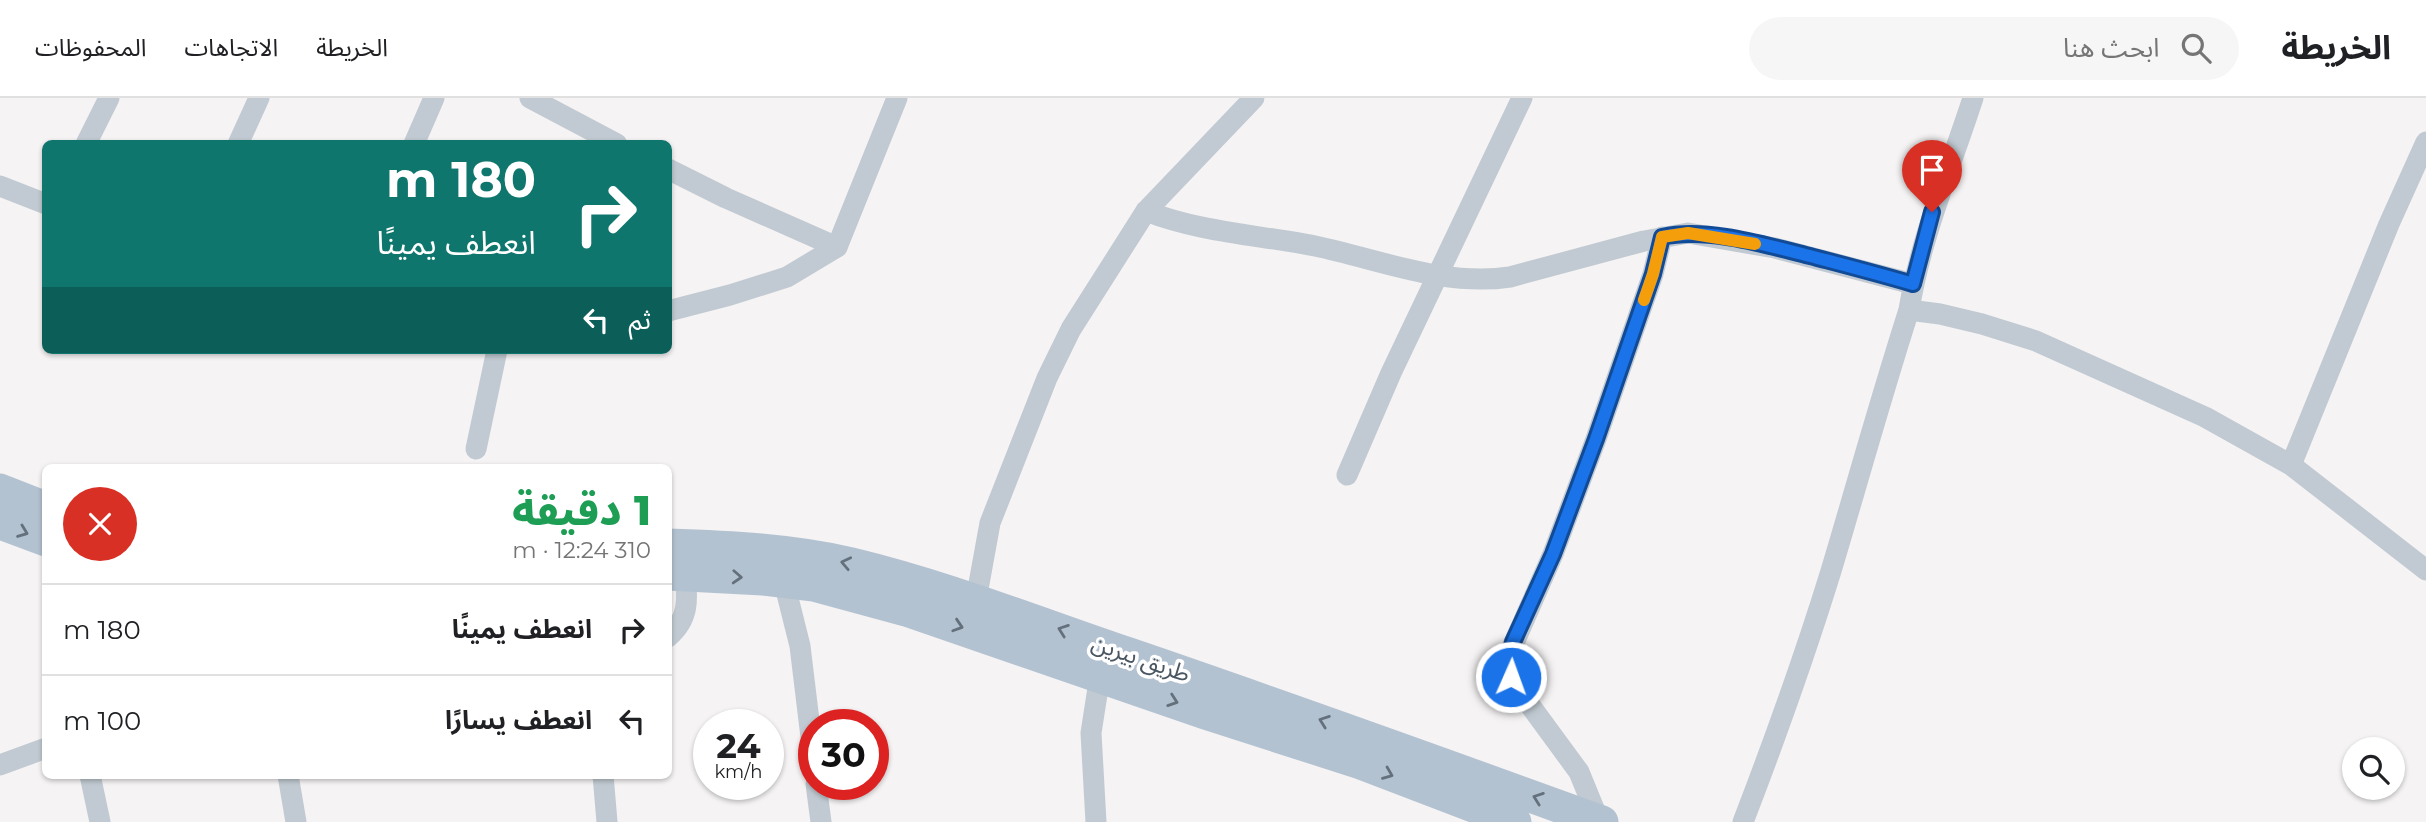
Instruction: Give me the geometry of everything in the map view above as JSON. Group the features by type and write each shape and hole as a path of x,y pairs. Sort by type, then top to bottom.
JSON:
{"main road":[{"path":"0,490 42,506"},
{"path":"0,523 42,539"},
{"name":"طريق بيرين","path":"672,545 729,547 803,555 853,564 976,600 1266,716 1601,821"},
{"name":"طريق بيرين","path":"677,574 814,585 906,610 1194,709 1266,716 1361,763 1516,822"}],"street":[{"path":"88,140 109,98"},
{"path":"240,140 260,98"},
{"path":"416,140 434,98"},
{"path":"530,98 609,140"},
{"path":"672,310 787,276 837,247 897,98"},
{"path":"976,600 990,523 1047,378 1071,329 1146,211 1254,98"},
{"path":"1347,475 1391,373 1522,98"},
{"path":"1743,822 1770,752 1831,571 1909,310 1932,212 1973,98"},
{"path":"2291,465 2389,224 2426,142"},
{"path":"672,171 837,247"},
{"path":"0,186 42,203"},
{"path":"1146,211 1198,227 1318,247 1405,269 1471,279 1510,277 1662,237 1688,233 1776,248 1913,284"},
{"path":"1601,821 1579,772 1513,682 1509,670 1510,652 1553,554 1596,439 1653,274 1662,237"},
{"path":"1909,310 1982,324 2036,341 2205,417 2291,465 2426,570"},
{"path":"476,449 495,354"},
{"path":"672,633 681,623 688,600 677,574"},
{"path":"784,582 800,646 808,709"},
{"path":"1096,822 1091,733 1100,675"},
{"path":"0,765 42,749"},
{"path":"91,779 100,822"},
{"path":"289,779 296,822"},
{"path":"603,779 607,822"},
{"path":"820,800 826,821"}],"slow traffic":[{"path":"1644,300 1662,237 1688,233 1706,234 1755,244"}],"route":[{"path":"1511,677 1509,661 1513,642 1553,554 1596,439 1653,274 1662,237 1688,233 1706,234 1776,248 1913,284 1932,212"}]}
